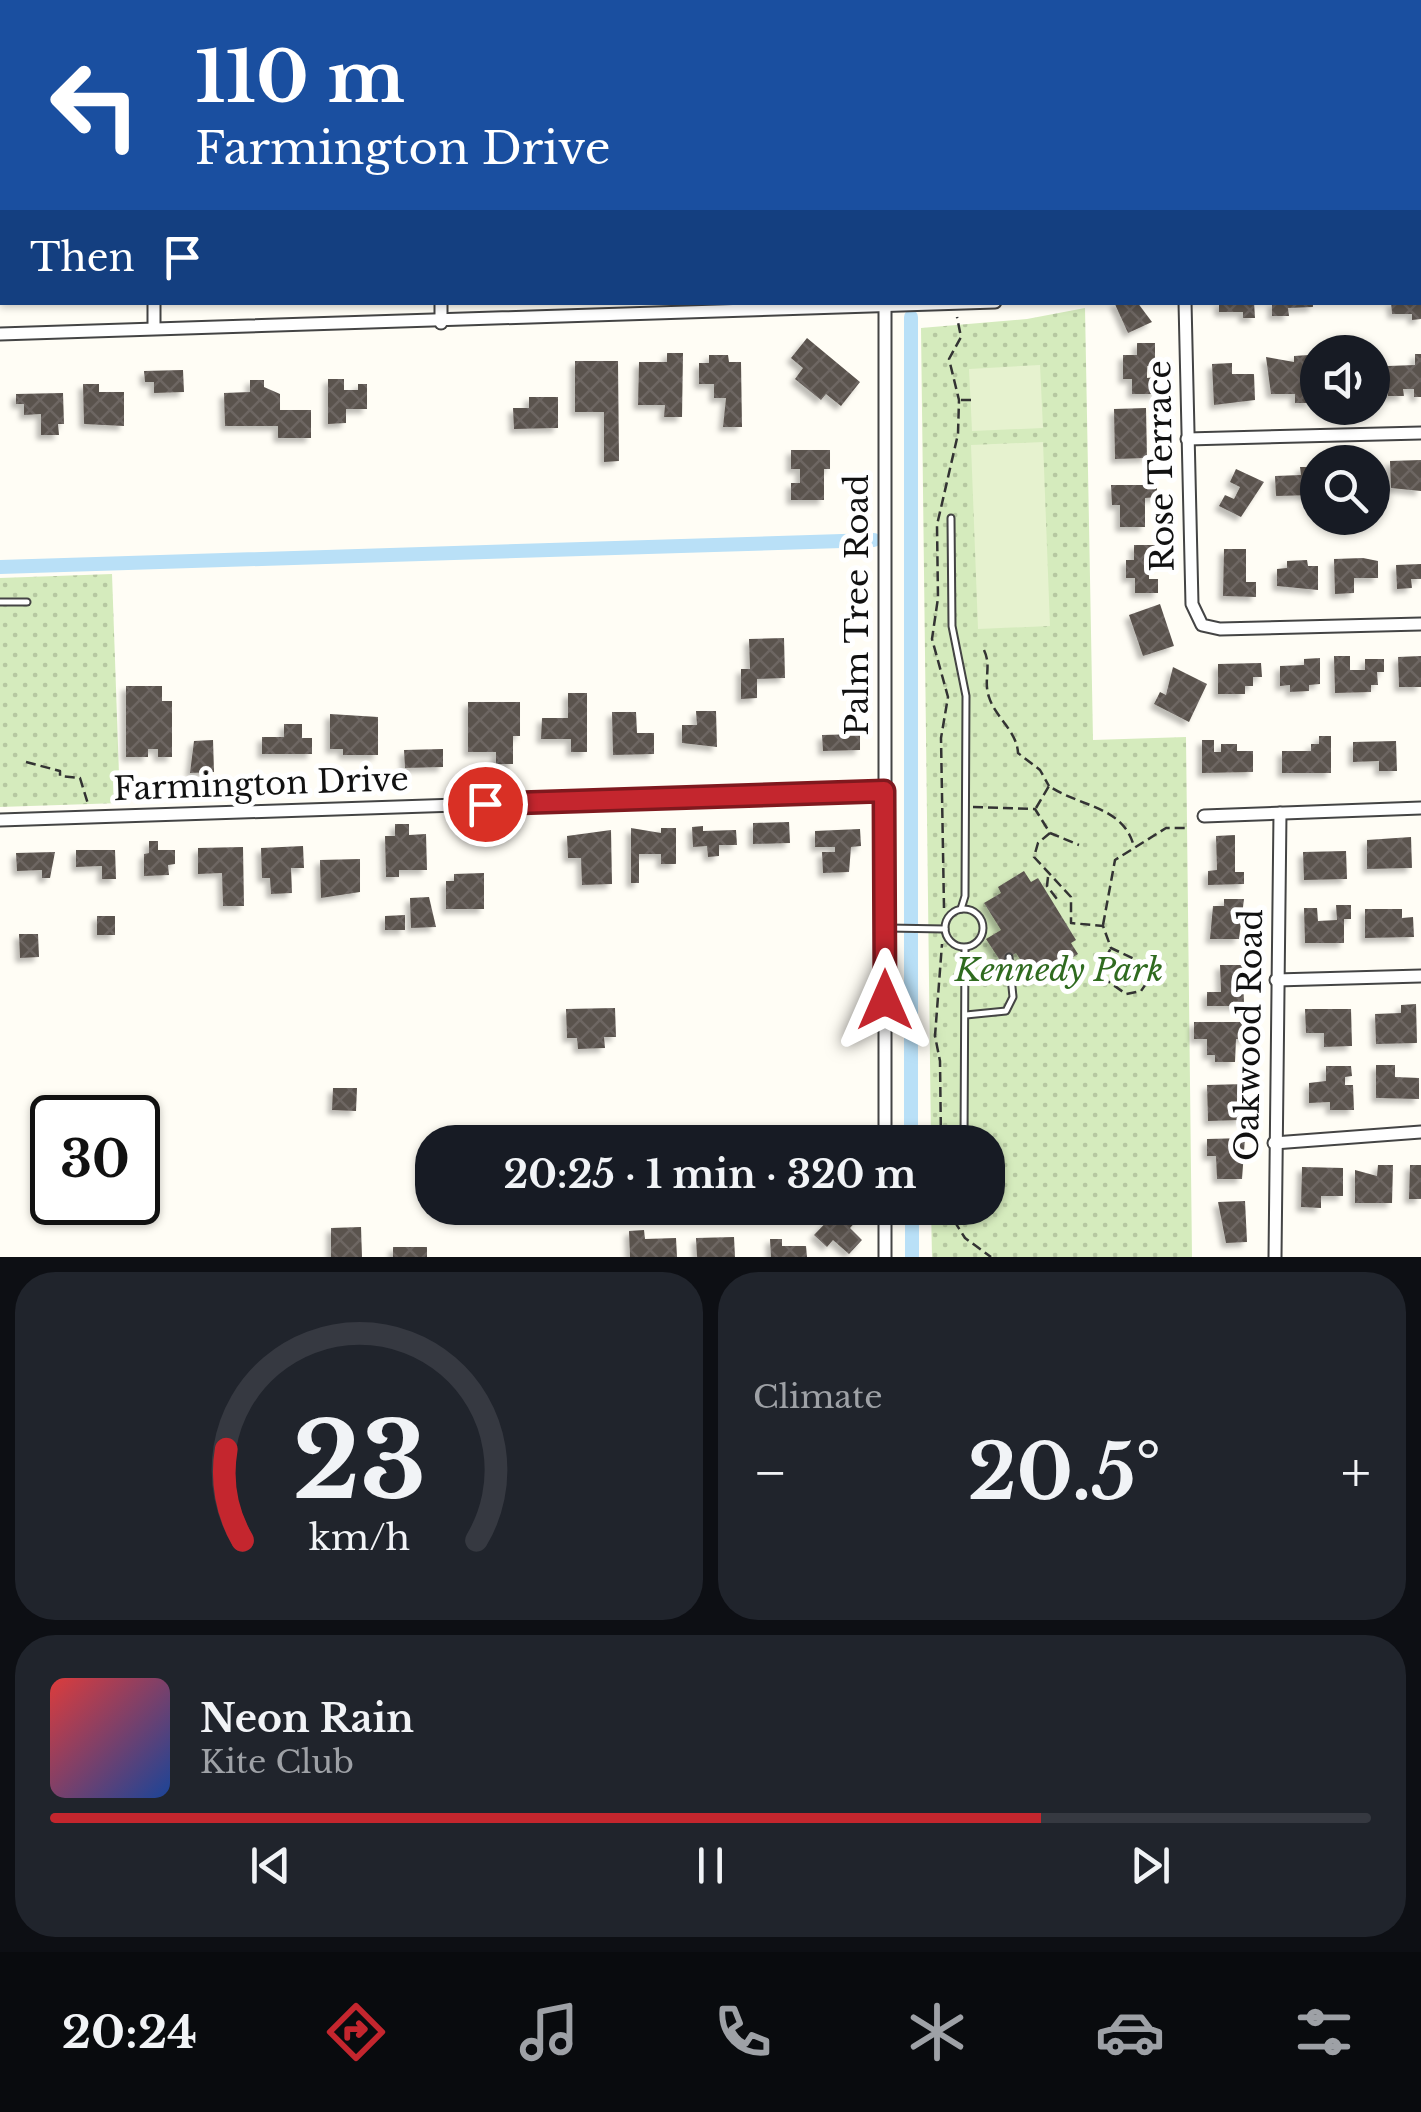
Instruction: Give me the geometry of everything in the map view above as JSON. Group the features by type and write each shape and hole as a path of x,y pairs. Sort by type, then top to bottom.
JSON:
{"street":[{"path":"154,305 154,327"},
{"path":"441,305 441,323"},
{"path":"0,334 154,327 441,323 728,308 928,305"},
{"name":"Rose Terrace","path":"1185,305 1192,604 1202,625 1220,629 1421,624"},
{"name":"Palm Tree Road","path":"885,307 884,791 890,928 885,1125"},
{"path":"1187,439 1421,433"},
{"name":"Farmington Drive","path":"0,820 884,791"},
{"path":"1204,816 1421,808"},
{"name":"Oakwood Road","path":"1276,1257 1274,1144 1280,813"},
{"path":"1276,980 1421,976"},
{"path":"1274,1144 1421,1132"},
{"path":"885,1225 886,1257"}],"lane":[{"path":"951,518 952,626 966,696 966,896 961,909"},
{"path":"0,602 27,602"},
{"path":"941,929 950,914 961,909 973,910 994,934"},
{"path":"965,948 981,938 984,926"},
{"path":"890,928 941,929"},
{"path":"941,929 950,941 965,948"},
{"path":"964,1125 965,948"},
{"path":"966,1015 1006,1011 1013,996 1009,957"}],"path":[{"path":"959,324 966,319"},
{"path":"959,400 970,400"},
{"path":"984,650 990,663 989,700 1018,743 1018,753 1072,802 1108,810 1122,821 1134,847"},
{"path":"26,762 60,770 60,776 80,778 88,804"},
{"path":"1035,809 1050,786"},
{"path":"972,807 1035,809"},
{"path":"1035,809 1050,834 1079,845"},
{"path":"1111,948 1101,966 1102,977 1126,994 1141,991 1150,978 1147,965 1111,948 1103,926 1103,905 1115,860 1166,828 1186,828"},
{"path":"1050,834 1038,843 1034,857 1071,896 1071,922 1103,926"},
{"path":"1048,876 1047,886 1057,898"},
{"path":"940,1125 935,1036 942,944"},
{"path":"956,1225 964,1238 991,1257"}],"green space":[{"name":"Kennedy Park","path":"1085,308 1093,740 1186,737 1192,1257 932,1257 931,1225 1005,1225 1005,1125 931,1125 921,328 1027,319"},
{"path":"1040,365 1043,428 972,431 969,369"},
{"path":"1043,442 1050,626 978,629 971,445"},
{"path":"112,574 120,803 0,807 0,578"}],"building":[{"path":"1115,305 1139,305 1152,322 1128,333"},
{"path":"1219,305 1254,305 1255,318 1243,318 1243,312 1219,312"},
{"path":"1272,305 1313,305 1288,308 1289,316 1272,316"},
{"path":"1391,305 1421,305 1421,319 1412,320 1412,314 1392,314"},
{"path":"807,338 860,382 841,406 826,394 821,400 795,379 803,368 791,358"},
{"path":"1137,343 1155,343 1155,366 1147,366 1147,378 1156,377 1156,394 1132,394 1132,379 1123,379 1123,355 1137,355"},
{"path":"667,353 683,353 682,417 664,417 665,405 638,405 639,362 667,362"},
{"path":"1415,354 1421,354 1421,397 1414,397 1414,389 1403,389 1404,396 1390,396 1390,366 1415,365"},
{"path":"709,355 728,355 729,362 741,362 742,427 723,427 726,398 714,398 714,384 699,384 699,363 709,363"},
{"path":"1294,356 1300,356 1300,403 1295,403 1295,394 1271,394 1266,357 1294,362"},
{"path":"575,361 618,361 619,461 604,462 604,412 575,412"},
{"path":"1232,363 1232,374 1254,374 1255,400 1214,405 1212,364"},
{"path":"183,370 184,392 154,393 154,382 145,382 144,371"},
{"path":"328,379 344,379 344,390 358,390 358,384 367,384 367,409 346,409 346,423 328,424"},
{"path":"250,380 264,380 264,387 280,394 280,410 311,410 311,438 278,438 278,426 225,426 224,393 250,392"},
{"path":"83,384 99,384 99,392 124,392 124,426 84,424"},
{"path":"63,393 64,424 58,424 59,435 41,435 41,414 24,415 24,404 16,404 16,394"},
{"path":"529,397 558,397 558,428 514,429 513,408 529,408"},
{"path":"1146,408 1147,458 1115,459 1114,409"},
{"path":"791,450 830,450 830,469 824,469 824,500 791,500 791,483 800,483 800,469 791,469"},
{"path":"1421,460 1421,491 1391,488 1390,461"},
{"path":"1236,469 1264,482 1241,517 1219,506 1225,495 1234,499 1240,487 1230,482"},
{"path":"1300,475 1300,495 1276,496 1275,476"},
{"path":"1111,485 1157,485 1157,497 1145,498 1145,527 1120,527 1120,505 1112,505"},
{"path":"1134,545 1159,545 1159,565 1149,565 1149,579 1158,579 1158,593 1135,593 1135,578 1126,578 1126,560 1134,560"},
{"path":"1224,549 1246,549 1246,582 1256,582 1256,597 1223,596"},
{"path":"1334,559 1378,561 1378,578 1354,578 1354,593 1335,594"},
{"path":"1307,560 1308,566 1318,566 1318,590 1277,586 1277,569 1287,568 1287,561"},
{"path":"1421,564 1421,579 1411,579 1412,588 1397,589 1396,565"},
{"path":"1160,604 1174,646 1143,656 1129,615"},
{"path":"784,638 785,678 757,679 757,698 741,699 741,669 750,669 749,639"},
{"path":"1334,656 1350,656 1350,670 1365,670 1365,659 1384,659 1384,672 1377,672 1378,685 1371,685 1371,692 1335,693"},
{"path":"1421,656 1421,687 1399,687 1398,657"},
{"path":"1320,658 1320,684 1309,685 1309,691 1290,692 1290,685 1280,686 1280,666 1304,665 1304,659"},
{"path":"1261,663 1262,677 1253,677 1253,686 1245,686 1245,694 1218,694 1218,664"},
{"path":"1173,667 1207,684 1189,722 1154,704 1160,692 1166,695"},
{"path":"126,686 162,686 162,701 172,701 172,757 158,757 158,749 148,749 148,757 126,757"},
{"path":"568,693 587,693 587,752 571,752 571,739 541,739 542,718 568,718"},
{"path":"468,702 520,702 520,736 513,736 513,764 496,764 496,752 468,752"},
{"path":"696,711 716,711 717,747 682,743 682,725 697,725"},
{"path":"612,712 636,712 637,733 654,733 654,754 613,755"},
{"path":"330,714 378,717 378,755 343,755 343,749 330,749"},
{"path":"284,724 302,724 302,738 312,738 312,754 262,754 262,737 284,737"},
{"path":"860,734 860,750 823,751 822,735"},
{"path":"1319,736 1331,736 1331,773 1282,773 1282,751 1311,751 1311,744 1319,744"},
{"path":"213,740 214,772 190,773 194,741"},
{"path":"1202,740 1214,740 1214,752 1221,752 1221,744 1237,744 1237,751 1253,751 1253,772 1202,773"},
{"path":"1396,741 1397,771 1379,771 1379,761 1353,762 1353,742"},
{"path":"443,749 443,767 405,768 404,750"},
{"path":"789,822 790,843 753,844 753,823"},
{"path":"395,824 409,824 409,835 426,834 427,870 399,870 399,877 386,877 385,836 395,836"},
{"path":"703,826 703,831 736,830 737,845 719,845 719,856 708,857 707,846 693,847 692,827"},
{"path":"631,828 661,833 661,828 676,828 676,864 661,864 661,854 639,854 639,883 631,883"},
{"path":"860,829 861,846 851,847 849,872 823,873 822,852 835,852 835,847 815,847 815,831"},
{"path":"611,830 612,884 582,885 581,858 568,858 567,836"},
{"path":"1235,835 1235,872 1244,872 1244,884 1208,885 1208,871 1217,870 1216,836"},
{"path":"1411,837 1412,868 1367,869 1367,840"},
{"path":"149,841 158,841 158,850 175,850 175,864 168,865 169,875 144,876 144,854 149,853"},
{"path":"303,846 304,868 291,868 292,893 271,894 270,878 262,878 261,848"},
{"path":"243,847 244,906 223,906 222,873 198,874 198,848"},
{"path":"76,850 115,850 116,879 102,879 102,866 76,867"},
{"path":"1346,851 1347,879 1304,880 1303,852"},
{"path":"55,852 50,878 42,878 42,870 17,871 16,853"},
{"path":"360,859 360,892 321,898 320,860"},
{"path":"1024,871 1031,882 1038,878 1076,940 1071,943 1078,954 1034,981 1016,953 1001,962 986,939 1001,930 984,903 1001,893 998,887"},
{"path":"484,873 484,909 446,909 446,881 454,881 454,874"},
{"path":"429,897 436,927 411,928 410,898"},
{"path":"1224,899 1244,899 1239,939 1210,939 1213,906 1224,906"},
{"path":"1336,905 1351,905 1351,919 1344,919 1344,943 1305,943 1304,908 1317,908 1318,921 1337,920"},
{"path":"1365,909 1402,909 1402,918 1413,917 1414,937 1365,938"},
{"path":"405,915 405,930 385,930 385,916"},
{"path":"97,916 115,916 115,935 97,935"},
{"path":"19,934 38,934 39,957 20,958"},
{"path":"1220,965 1243,965 1244,1006 1207,1006 1207,992 1221,992"},
{"path":"1416,1004 1417,1043 1376,1044 1375,1014 1401,1013 1401,1005"},
{"path":"615,1008 616,1037 604,1037 605,1048 578,1049 577,1038 567,1038 566,1009"},
{"path":"1305,1009 1351,1009 1352,1046 1324,1047 1324,1033 1306,1033"},
{"path":"1194,1022 1246,1022 1245,1039 1236,1039 1235,1062 1215,1062 1215,1055 1207,1055 1207,1039 1194,1039"},
{"path":"1376,1065 1395,1065 1395,1077 1419,1078 1419,1099 1376,1098"},
{"path":"1326,1066 1351,1066 1352,1076 1345,1077 1345,1085 1353,1085 1354,1110 1330,1110 1330,1102 1309,1103 1309,1083 1326,1081"},
{"path":"1246,1084 1241,1120 1208,1121 1207,1085"},
{"path":"333,1088 357,1088 356,1111 332,1110"},
{"path":"1245,1138 1242,1179 1217,1179 1216,1156 1207,1156 1207,1139"},
{"path":"1378,1165 1393,1165 1392,1203 1355,1203 1355,1170 1377,1176"},
{"path":"1410,1165 1421,1165 1421,1199 1409,1199"},
{"path":"1302,1167 1343,1168 1343,1196 1321,1196 1321,1208 1301,1207"},
{"path":"1245,1201 1247,1242 1226,1243 1218,1202"},
{"path":"824,1225 853,1225 850,1228 862,1240 849,1254 833,1240 827,1247 814,1235"},
{"path":"361,1227 362,1257 331,1257 331,1228"},
{"path":"644,1230 645,1239 676,1238 677,1257 630,1257 629,1231"},
{"path":"734,1237 735,1257 697,1257 696,1238"},
{"path":"770,1239 782,1239 782,1246 806,1246 807,1257 771,1257"},
{"path":"393,1247 427,1247 427,1257 393,1257"}],"waterway":[{"path":"911,317 911,1125"},
{"path":"0,567 874,540"},
{"path":"912,1225 912,1257"}],"route":[{"path":"485,804 884,791 885,1000"}]}
